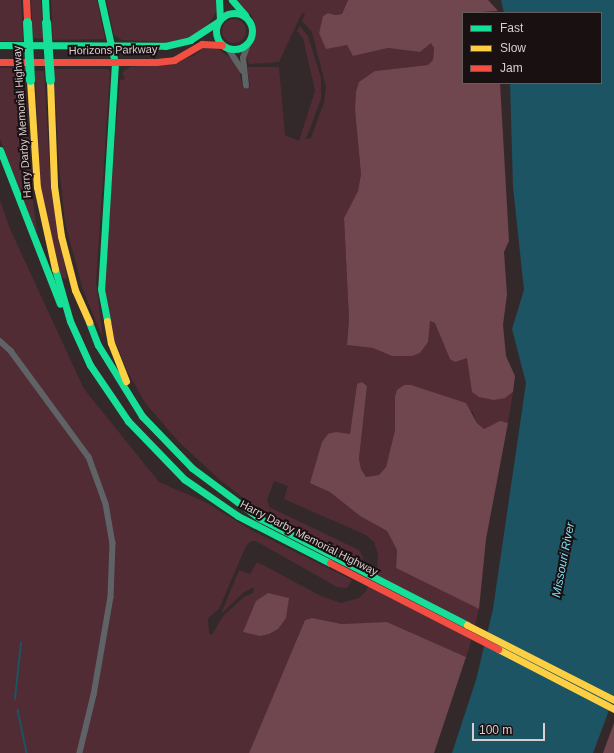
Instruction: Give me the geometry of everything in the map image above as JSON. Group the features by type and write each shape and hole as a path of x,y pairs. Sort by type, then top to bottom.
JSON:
{"main road":[{"name":"Harry Darby Memorial Highway","path":"26,0 37,187 48,245 70,321 90,365 128,422 184,479 238,516 353,570 614,700"},
{"name":"Harry Darby Memorial Highway","path":"45,0 54,186 61,236 75,290 98,345 142,416 192,468 259,518 353,570 614,709"},
{"path":"101,0 115,63 101,289 111,343 142,416"},
{"path":"219,0 219,20 216,34 225,47 238,49 248,44 253,27 247,17 232,0"},
{"path":"219,20 236,12 247,17"},
{"name":"Horizons Parkway","path":"0,45 112,46 179,44 197,36 219,20"},
{"name":"Horizons Parkway","path":"0,62 115,63 174,60 202,44 225,47"},
{"path":"0,150 53,290 70,321"}],"street":[{"path":"246,86 243,71 244,52 248,44"},
{"path":"225,47 243,71"},
{"path":"0,342 11,351 89,457 99,479 108,514 113,543 111,597 94,695 80,753"}],"shaded area":[{"path":"0,0 21,0 23,41 0,41"},
{"path":"31,0 41,0 43,39 33,38"},
{"path":"51,0 97,0 105,39 53,40"},
{"path":"106,0 216,0 217,10 209,24 188,38 170,42 122,40 114,35"},
{"path":"236,0 348,0 342,14 335,15 328,13 323,16 319,33 332,46 347,45 353,56 388,48 420,52 431,42 434,48 433,60 428,65 375,71 355,110 361,174 358,191 344,218 349,319 347,345 373,348 393,356 430,321 436,323 450,359 467,358 505,398 513,392 508,423 500,422 484,429 477,423 473,412 395,397 395,430 386,467 379,475 366,477 361,469 359,459 367,386 357,384 350,435 336,432 330,492 360,516 387,531 397,550 396,568 479,609 470,645 466,657 387,622 342,624 312,618 305,620 249,753 0,753 0,200 10,229 84,389 159,482 207,503 251,530 352,580 347,588 337,587 256,541 251,541 246,546 219,609 208,618 209,633 212,635 223,616 244,597 253,593 254,587 244,592 221,614 239,570 250,574 257,562 321,596 341,603 359,598 366,591 377,569 378,554 374,542 366,535 284,499 288,486 274,481 267,500 269,507 359,550 363,557 361,565 266,515 220,480 180,443 146,404 127,371 114,338 106,295 106,249 120,80 125,79 122,73 131,67 174,63 195,55 205,47 218,49 232,59 239,70 243,88 250,86 247,67 279,67 285,135 299,141 315,91 303,38 297,31 300,26 308,36 321,78 321,99 306,139 311,138 324,102 326,87 312,32 302,21 305,14 302,13 279,62 249,64 246,56 256,34 255,23 252,16"},
{"path":"348,0 488,0 498,11 462,12 462,84 500,84 509,241 504,252 507,294 503,325 506,356 515,376 513,392 505,398 494,400 479,397 472,392 467,358 455,362 450,359 435,323 430,321 428,342 420,353 412,356 392,356 373,348 347,345 349,319 344,218 358,191 361,174 355,110 356,92 359,82 375,71 428,65 433,60 434,48 431,43 420,52 388,48 353,56 347,45 326,49 319,33 323,16 328,13 335,15 342,14"},
{"path":"234,19 242,23 246,31 242,39 234,43 226,39 222,31 226,23"},
{"path":"0,68 25,68 31,188 37,230 35,230 0,139"},
{"path":"54,69 108,69 110,73 96,282 103,338 83,290 65,223 59,166"},
{"path":"35,71 44,71 50,172 67,278 65,279 59,276 41,190"},
{"path":"362,382 367,386 359,459 361,469 366,477 379,475 386,467 395,430 395,397 397,390 404,385 411,385 466,403 477,423 484,429 500,421 508,423 486,539 479,609 396,568 397,550 387,531 360,516 330,492 310,483 322,442 328,434 336,432 350,434 357,384"},
{"path":"268,593 289,598 286,618 278,629 269,634 260,636 243,632 256,601"},
{"path":"312,618 342,624 387,622 466,657 434,753 249,753 305,620"},
{"path":"614,723 614,753 603,753"}],"water":[{"name":"Missouri River","path":"501,0 614,0 614,697 593,753 452,753 476,680 493,609 526,383 512,329 524,290 513,187 510,84 602,84 602,12 504,12"}],"waterway":[{"path":"15,699 21,643"},
{"path":"18,710 27,753"}],"traffic: fast":[{"path":"45,0 46,22"},
{"path":"101,0 115,63 101,289 107,321"},
{"path":"219,0 220,19"},
{"path":"232,0 245,15"},
{"path":"238,13 247,18 251,24 252,31 251,38 247,44 238,49 230,49 221,44 217,38 216,27 221,18 227,14 238,13"},
{"path":"27,22 30,80"},
{"path":"46,22 50,80"},
{"path":"0,45 165,46 190,40 218,22"},
{"path":"0,150 60,304"},
{"path":"55,269 70,321 90,365 128,421 184,479 238,516 330,563"},
{"path":"89,322 98,345 142,416 192,468 259,518 467,625"}],"traffic: slow":[{"path":"30,80 37,187 55,269"},
{"path":"50,80 54,186 61,236 75,290 89,322"},
{"path":"107,321 111,343 126,381"},
{"path":"467,625 614,700"},
{"path":"498,649 614,709"}],"traffic: jam":[{"path":"26,0 27,22"},
{"path":"0,62 156,62 174,60 202,44 222,45"},
{"path":"330,563 498,649"}]}
